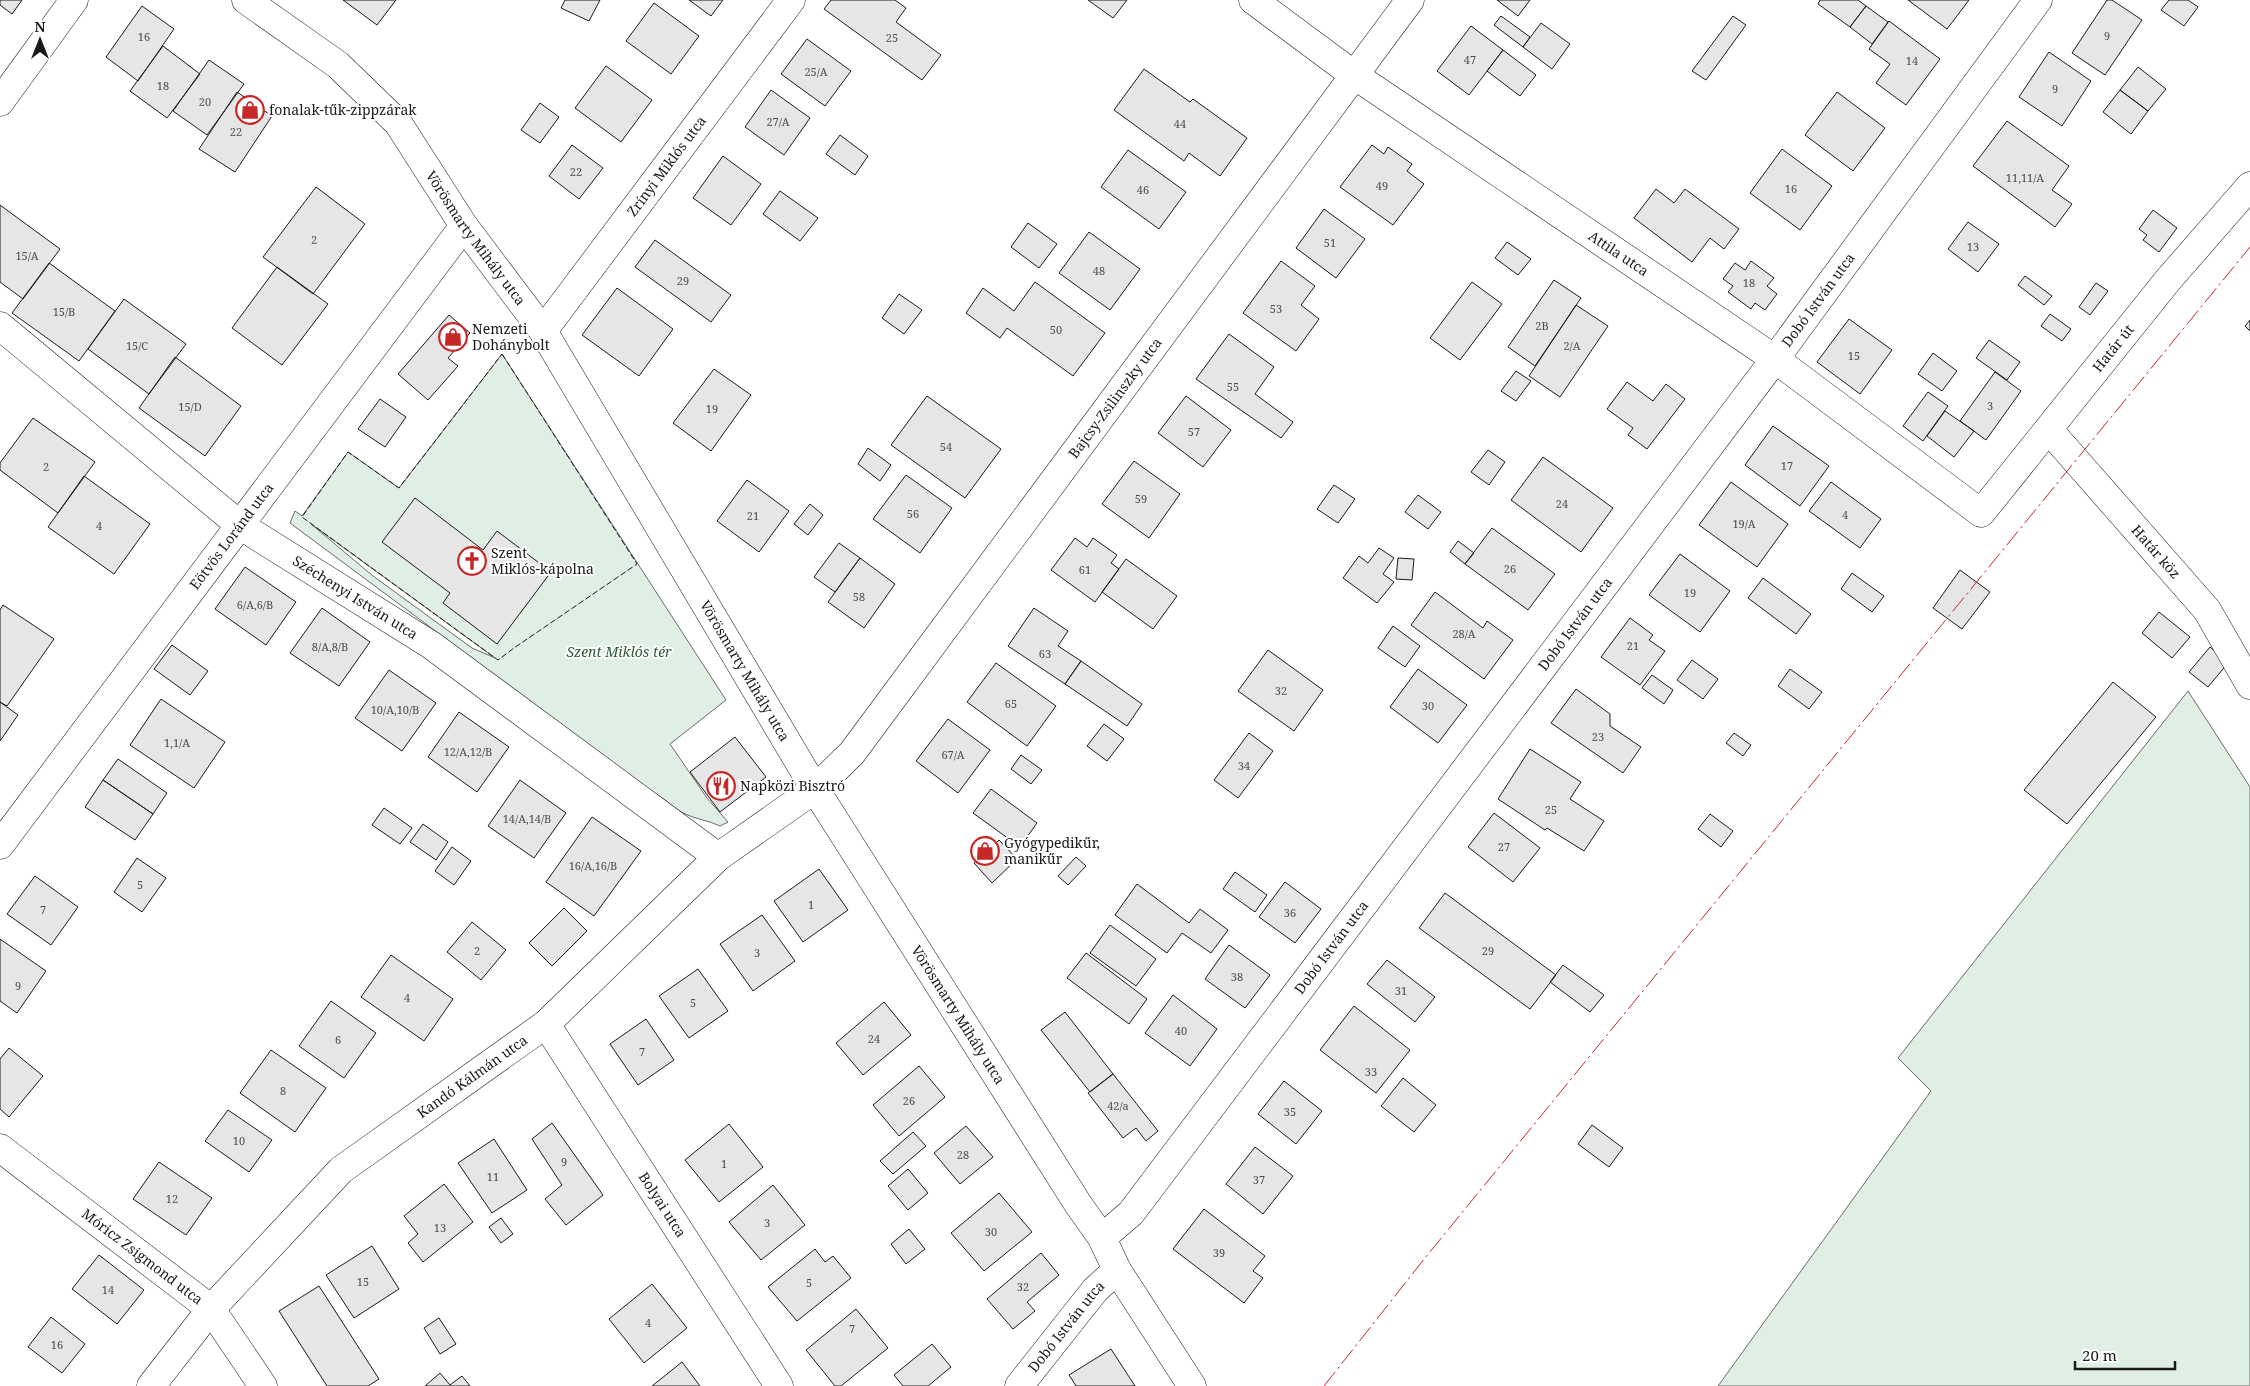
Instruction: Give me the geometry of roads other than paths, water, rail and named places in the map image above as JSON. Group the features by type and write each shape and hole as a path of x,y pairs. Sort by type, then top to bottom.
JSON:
{"street":[{"path":"0,102 74,0"},
{"name":"Vörösmarty Mihály utca","path":"246,0 338,65 398,123 464,226 544,331 815,789 1078,1204 1102,1238 1117,1270 1192,1386"},
{"name":"Zrínyi Miklós utca","path":"544,331 791,0"},
{"name":"Attila utca","path":"1253,0 1354,75 1775,359 1981,513"},
{"name":"Bajcsy-Zsilinszky utca","path":"815,789 852,754 1229,242 1410,0"},
{"name":"Dobó István utca","path":"1102,1238 1131,1213 1775,359 2038,0"},
{"name":"Határ út","path":"1981,513 2168,280 2250,186"},
{"name":"Eötvös Loránd utca","path":"0,845 241,526 464,226"},
{"name":"Széchenyi István utca","path":"0,326 241,526 431,645 718,857"},
{"name":"Határ köz","path":"2048,430 2207,610 2250,685"},
{"name":"Kandó Kálmán utca","path":"151,1386 211,1309 341,1170 546,1024 718,857 815,789"},
{"name":"Bolyai utca","path":"546,1024 779,1386"},
{"name":"Móricz Zsigmond utca","path":"0,1148 211,1309 263,1386"},
{"name":"Dobó István utca","path":"1019,1386 1094,1290 1117,1270"}],"place":[{"name":"fonalak-tűk-zippzárak","path":"250,110"},
{"name":"Nemzeti Dohánybolt","path":"453,337"},
{"name":"Szent Miklós-kápolna","path":"472,561"},
{"name":"Napközi Bisztró","path":"721,786"},
{"name":"Gyógypedikűr, manikűr","path":"985,851"}],"park label":[{"name":"Szent Miklós tér","path":"619,652"}]}
